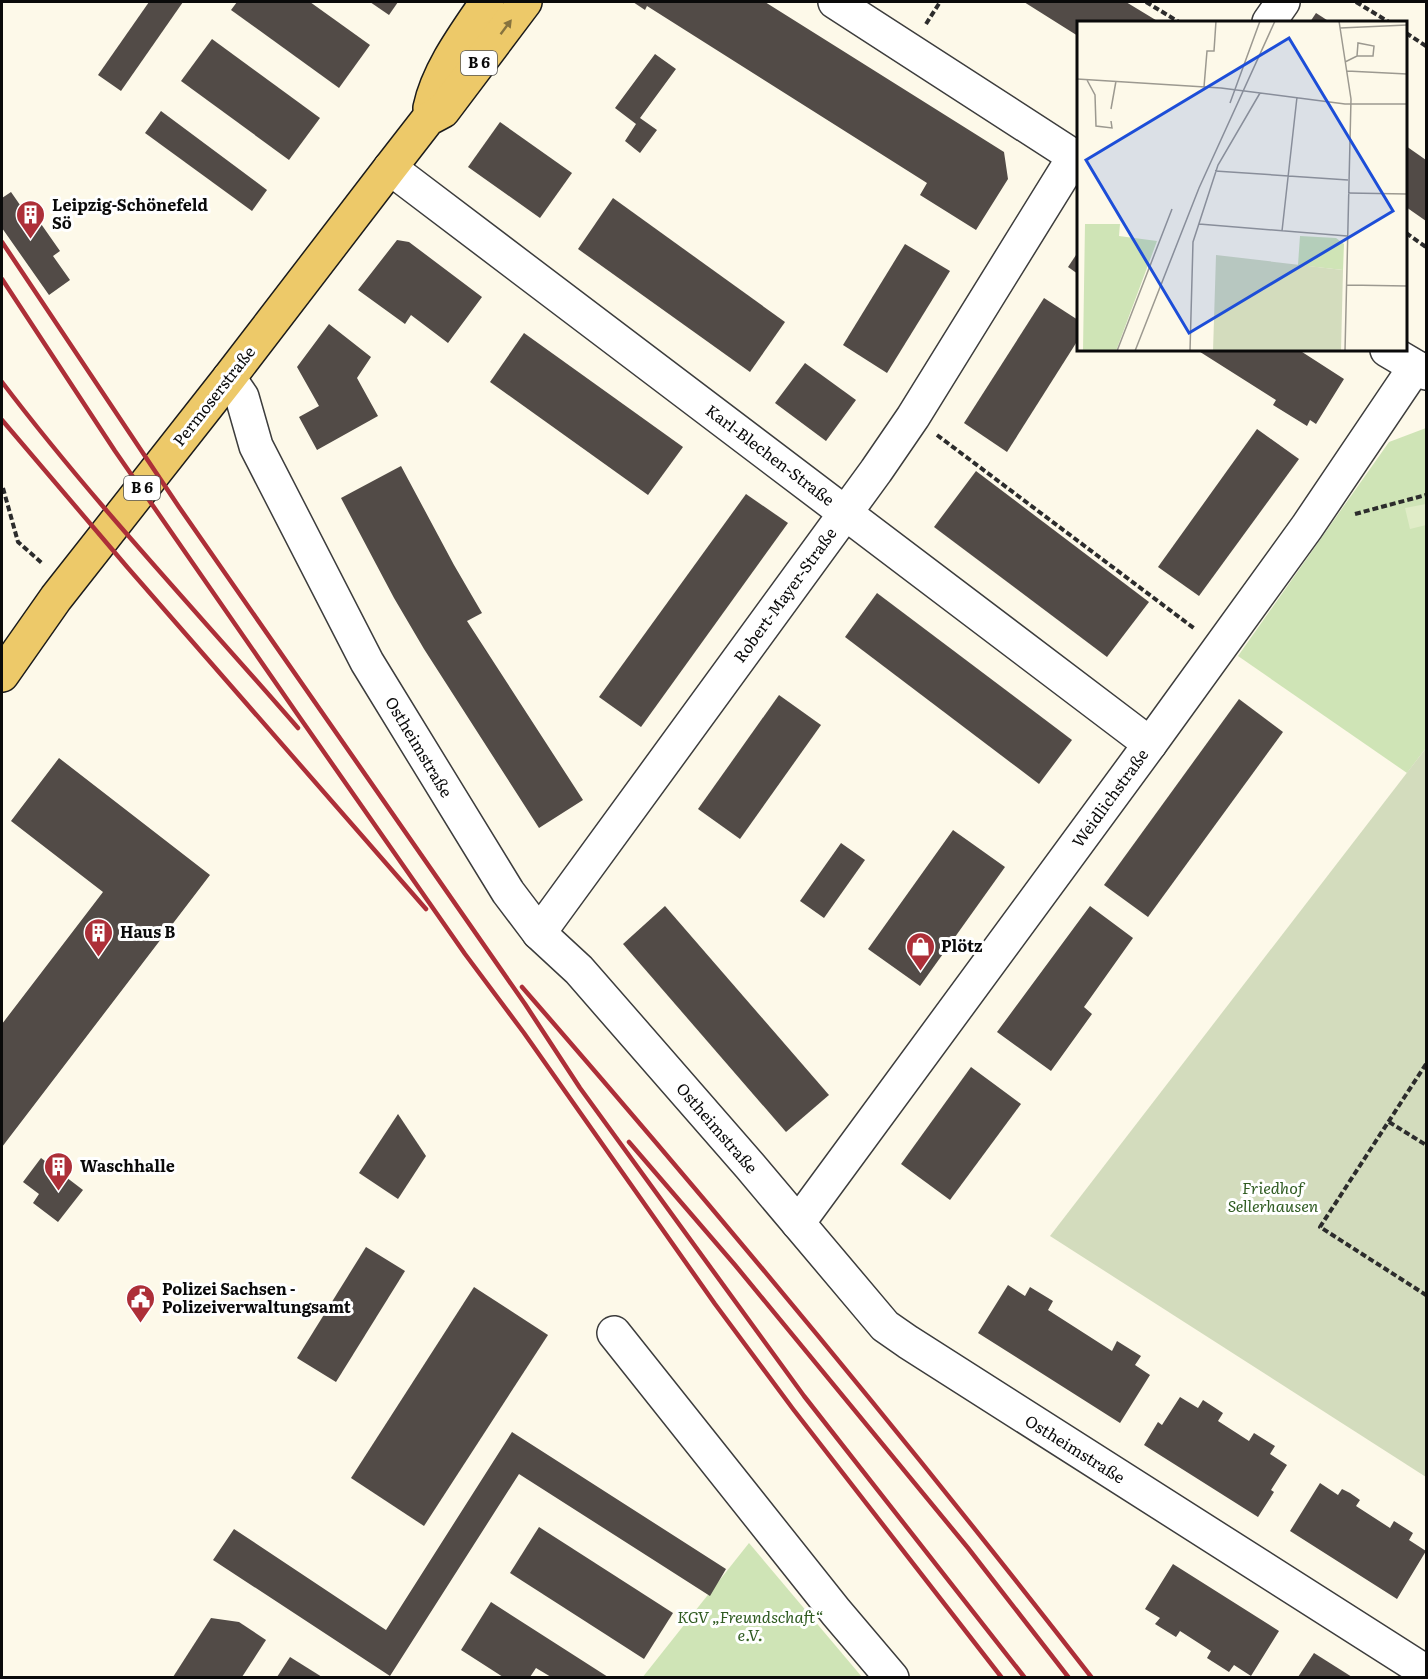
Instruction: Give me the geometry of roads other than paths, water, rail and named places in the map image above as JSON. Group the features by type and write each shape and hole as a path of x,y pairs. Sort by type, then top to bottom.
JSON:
{"main road":[{"name":"Permoserstraße","path":"428,119 433,96 444,72 463,37 487,2"},
{"name":"Permoserstraße","path":"2,675 56,598 428,119 443,111 525,2"}],"street":[{"path":"835,2 1076,158"},
{"path":"1270,21 1283,2"},
{"name":"Robert-Mayer-Straße","path":"539,933 913,417 1076,158"},
{"name":"Karl-Blechen-Straße","path":"390,168 1150,744"},
{"path":"1389,351 1421,370"},
{"name":"Weidlichstraße","path":"798,1223 1421,370"},
{"name":"Ostheimstraße","path":"228,378 242,397 256,446 367,662 508,892 539,933 579,970 885,1326 1426,1672"},
{"path":"615,1333 836,1612 892,1677"}],"railway":[{"path":"2,242 179,507 525,1004 580,1088 804,1396 1025,1678"},
{"path":"2,279 115,451 298,715 465,954 524,1033 715,1304 793,1409 1002,1678"},
{"path":"2,382 110,515 298,728"},
{"path":"2,420 426,909"},
{"path":"522,987 812,1328 1092,1678"},
{"path":"629,1142 735,1265 968,1548 1069,1678"}],"place":[{"name":"Leipzig-Schönefeld Sö","path":"31,240"},
{"name":"Haus B","path":"99,958"},
{"name":"Plötz","path":"920,972"},
{"name":"Waschhalle","path":"59,1192"},
{"name":"Polizei Sachsen - Polizeiverwaltungsamt","path":"141,1324"}],"park label":[{"name":"Friedhof Sellerhausen","path":"1273,1197"},
{"name":"KGV „Freundschaft“ e.V.","path":"750,1626"}]}
